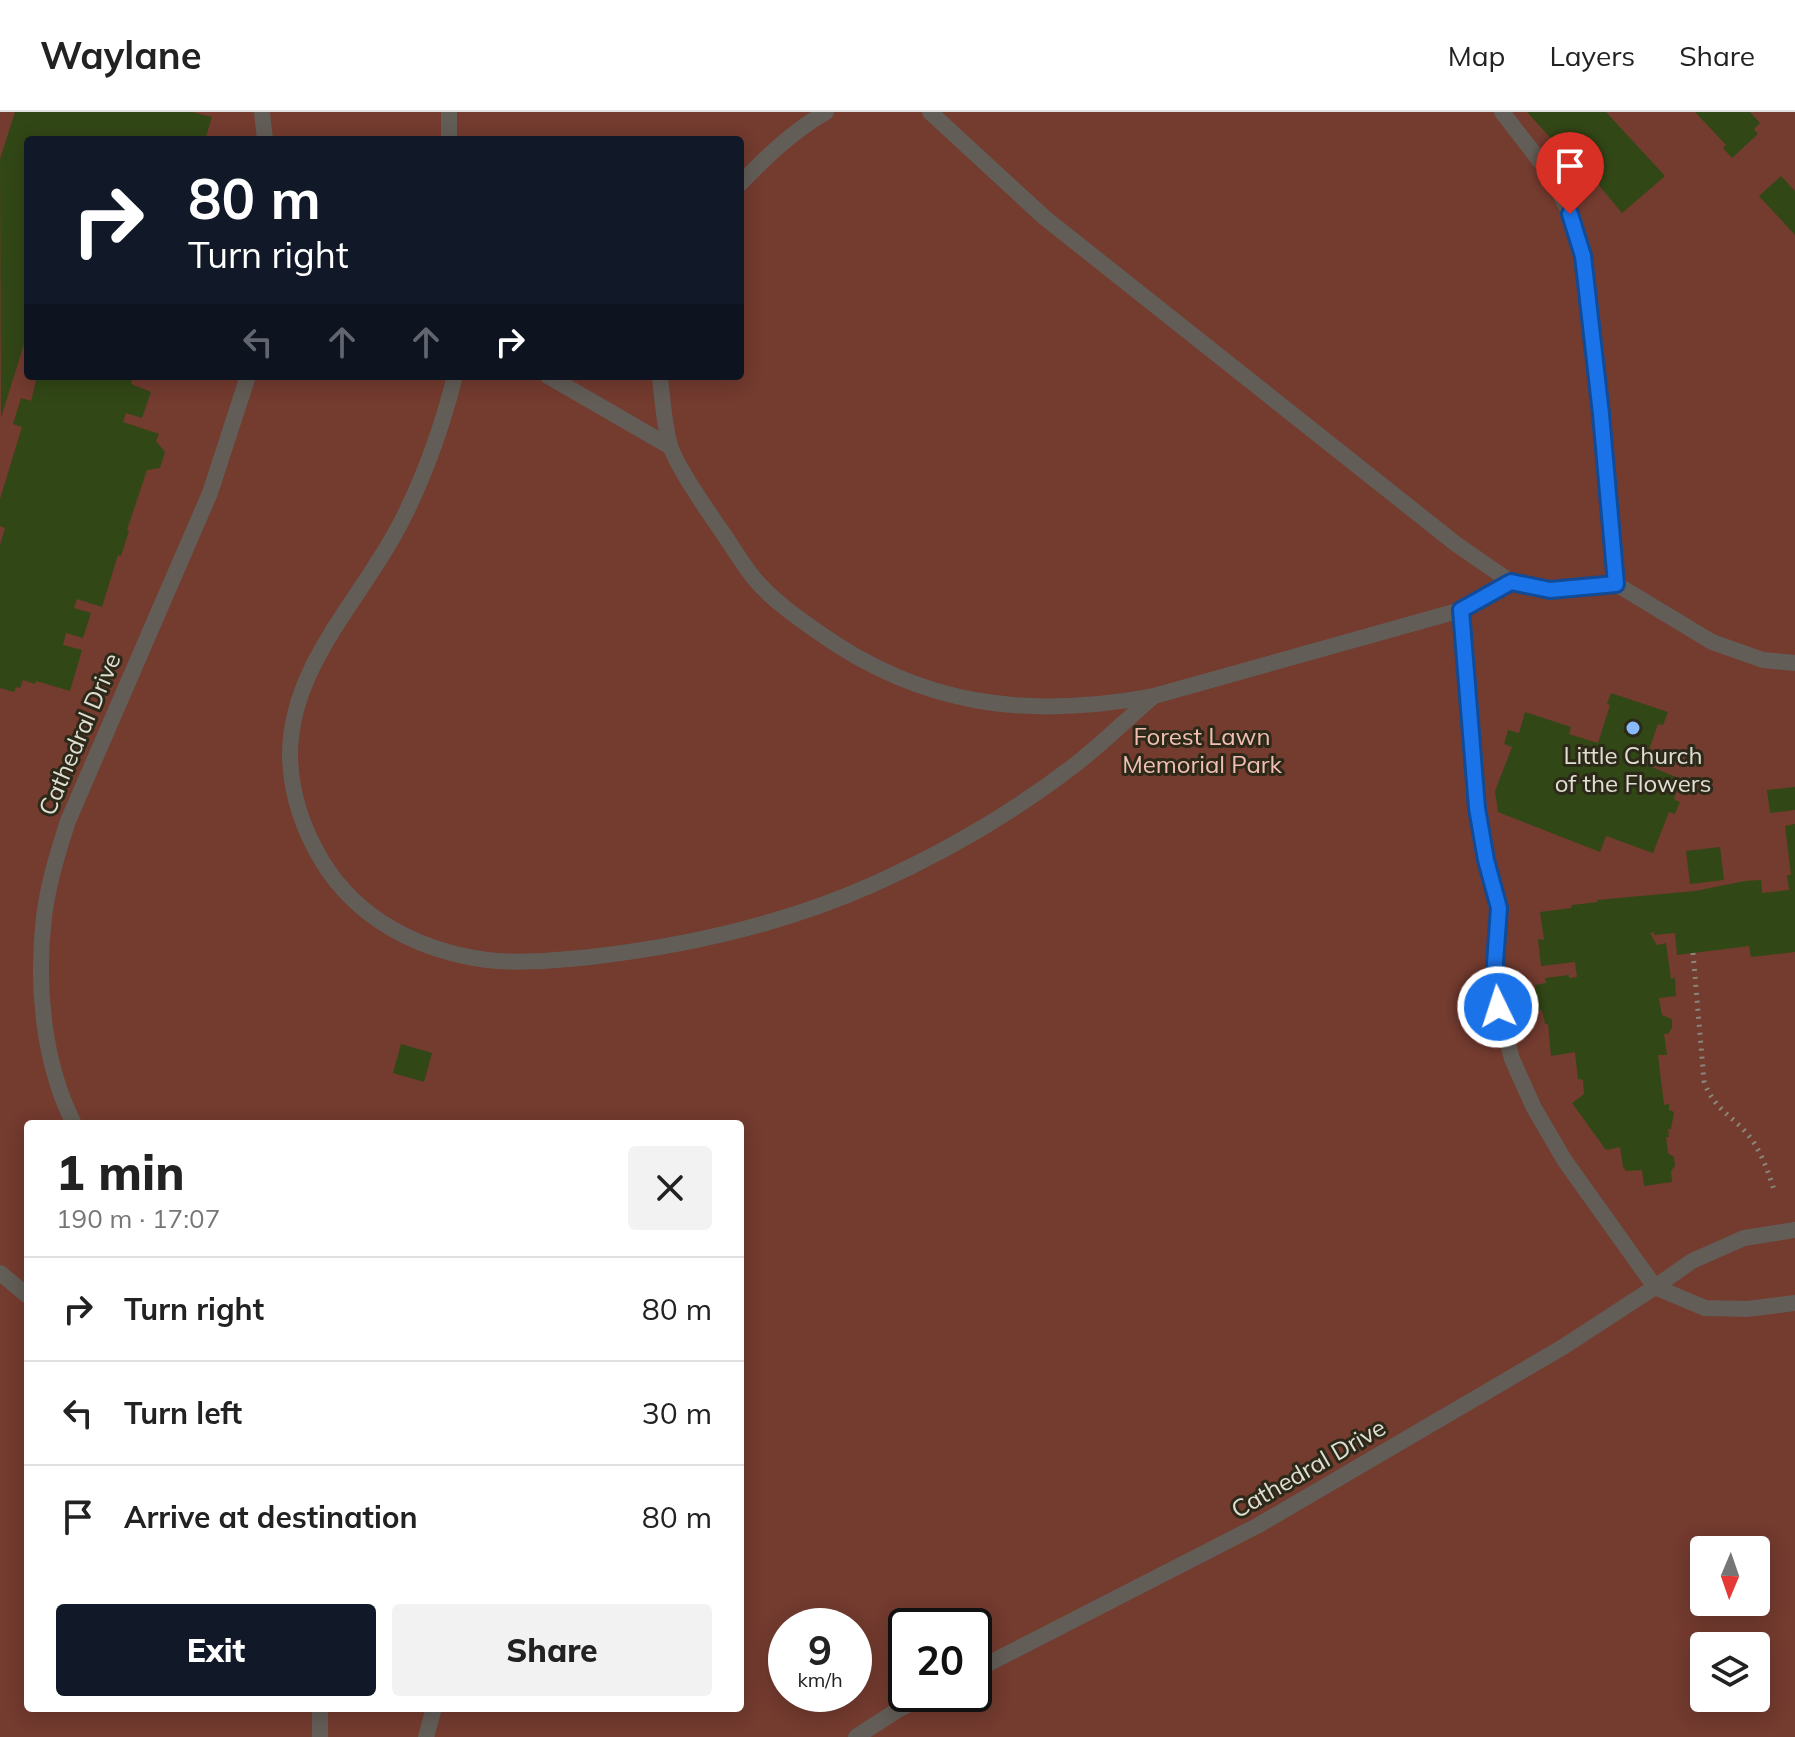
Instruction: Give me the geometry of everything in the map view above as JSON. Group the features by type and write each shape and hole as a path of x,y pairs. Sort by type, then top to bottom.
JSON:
{"lane":[{"path":"262,112 265,136"},
{"path":"449,112 449,136"},
{"path":"744,180 809,121 826,112"},
{"path":"930,112 1045,218 1456,544 1511,582 1550,590 1616,584 1712,642 1763,660 1795,663"},
{"path":"1502,112 1550,174 1570,214 1583,256 1616,584"},
{"name":"Cathedral Drive","path":"72,1120 57,1081 42,998 44,918 51,876 73,807 210,493 247,380"},
{"path":"454,380 443,421 400,524 310,668 294,720 290,753 296,804 328,871 354,903 405,937 441,950 486,960 563,960 686,942 808,910 873,884 943,850 1006,812 1076,764 1154,696"},
{"path":"555,380 669,446"},
{"path":"661,380 669,446 708,512 754,578 793,614 864,662 908,683 953,697 1011,705 1070,707 1154,696 1461,610 1511,582"},
{"path":"1461,610 1477,808 1499,908 1495,963 1498,1007 1509,1046 1534,1108 1557,1148 1655,1287 1705,1308 1747,1309 1795,1303"},
{"name":"Cathedral Drive","path":"992,1662 1257,1526 1563,1347 1692,1261 1744,1238 1795,1230"},
{"path":"0,1273 24,1293"},
{"path":"320,1712 320,1737"},
{"path":"426,1737 433,1712"},
{"path":"856,1737 894,1712"}],"path":[{"path":"1693,953 1704,1081 1709,1098 1750,1138 1766,1166 1775,1193"}],"green space":[{"name":"Forest Lawn Memorial Park","path":"0,112 1795,112 1795,1737 0,1737"}],"building":[{"path":"15,112 192,112 212,117 206,136 24,136 24,344 1,418 0,159"},
{"path":"1527,112 1606,112 1665,176 1622,213 1560,139 1555,143"},
{"path":"1695,112 1750,112 1760,123 1754,129 1758,134 1732,158 1723,148 1726,145"},
{"path":"1781,176 1795,191 1795,235 1759,196"},
{"path":"36,380 132,380 131,384 151,392 142,418 126,413 123,422 159,434 156,441 165,452 160,468 147,470 102,607 77,599 74,608 91,613 83,638 66,633 63,645 82,650 70,691 23,680 14,692 0,688 0,545 5,528 0,526 0,499 22,427 13,424 21,398 31,401"},
{"path":"1611,693 1668,712 1663,725 1658,724 1644,764 1681,779 1674,799 1680,802 1675,814 1669,812 1653,853 1606,836 1600,852 1498,812 1495,791 1512,747 1504,744 1508,730 1519,733 1525,712 1571,727 1569,734 1598,743"},
{"path":"1795,787 1795,810 1770,813 1767,790"},
{"path":"1795,824 1795,952 1751,957 1749,946 1677,955 1675,933 1650,933 1657,945 1666,943 1671,979 1675,978 1676,996 1659,998 1662,1015 1672,1019 1672,1028 1664,1034 1667,1055 1658,1055 1664,1105 1669,1104 1669,1110 1674,1112 1671,1129 1668,1129 1669,1137 1666,1137 1668,1153 1674,1157 1675,1166 1671,1171 1672,1182 1644,1186 1642,1170 1626,1171 1620,1147 1606,1150 1572,1103 1584,1094 1583,1080 1578,1079 1575,1052 1551,1056 1548,1024 1545,1024 1542,1010 1538,1011 1535,985 1546,983 1545,978 1577,977 1575,962 1541,966 1538,939 1544,940 1540,912 1571,908 1572,905 1597,900 1695,891 1745,881 1761,880 1762,893 1789,890 1787,875 1791,875 1785,826"},
{"path":"1720,847 1724,880 1690,884 1686,851"},
{"path":"401,1044 432,1053 424,1082 393,1073"}],"place":[{"name":"Little Church of the Flowers","path":"1633,728"}],"route":[{"path":"1498,1007 1495,963 1499,908 1477,808 1461,610 1511,582 1550,590 1616,584 1583,256 1570,214"}]}
